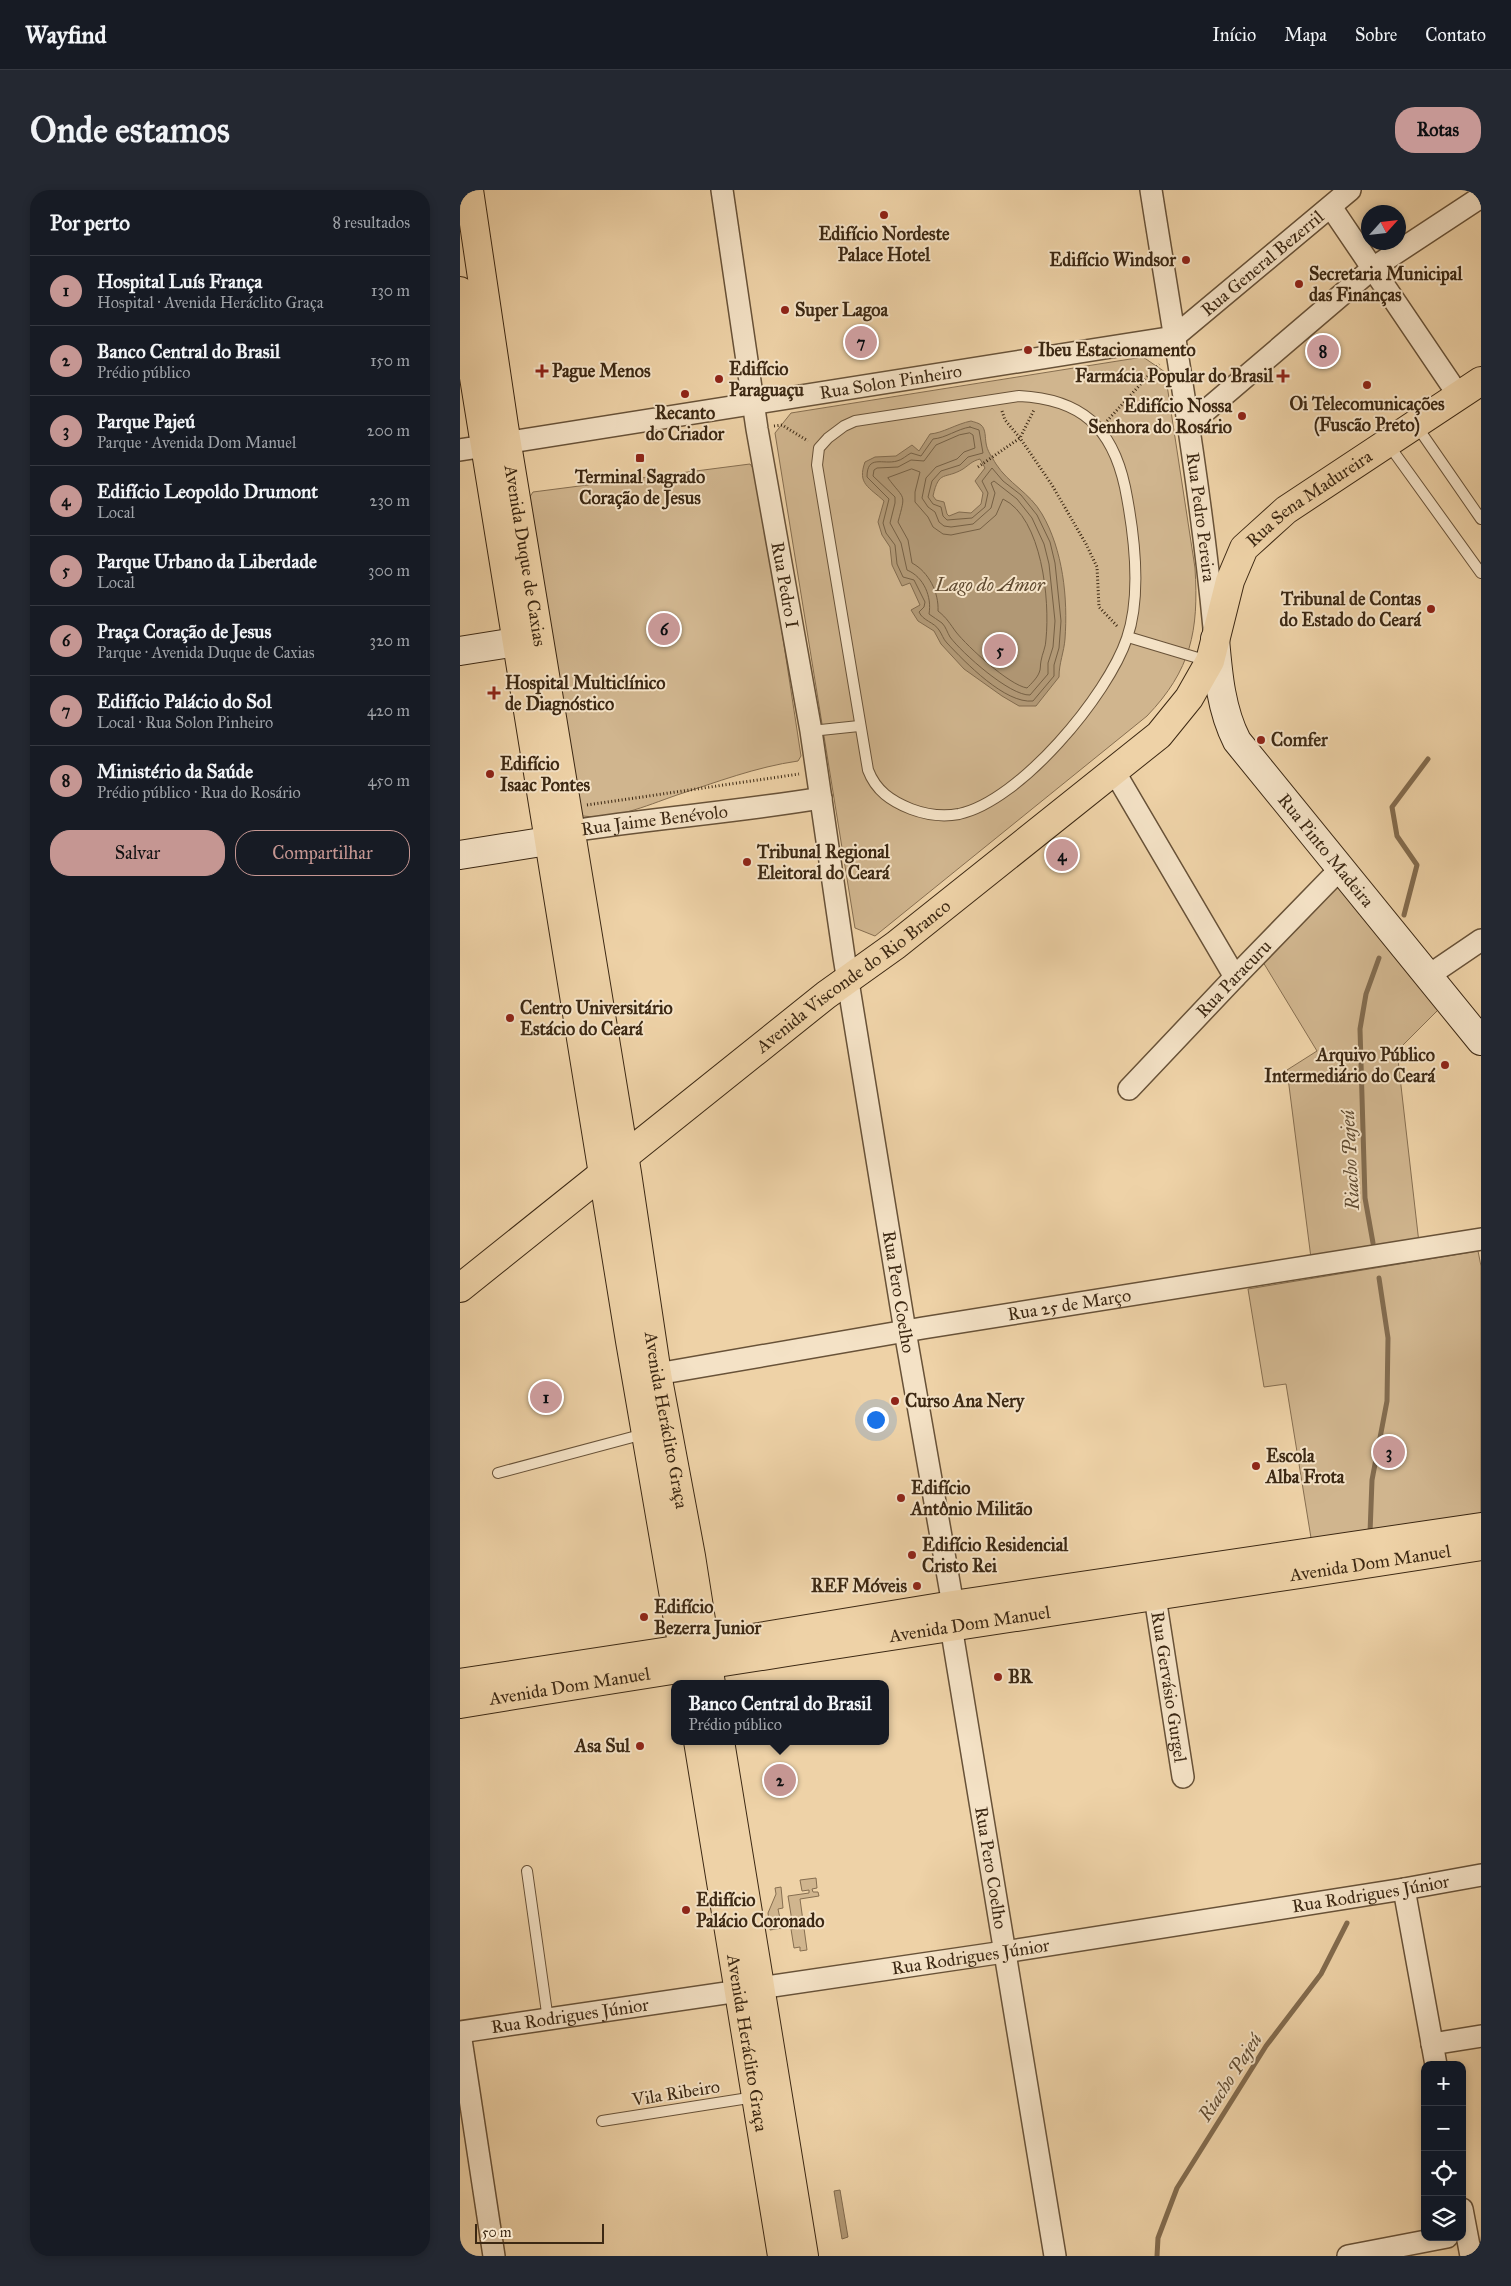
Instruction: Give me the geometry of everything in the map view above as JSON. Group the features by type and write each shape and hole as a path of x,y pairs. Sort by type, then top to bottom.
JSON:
{"main road":[{"name":"Avenida Duque de Caxias","path":"469,190 484,446 562,827 624,1158"},
{"name":"Avenida Duque de Caxias","path":"460,291 516,642 562,827 572,979 603,1175"},
{"name":"Rua Sena Madureira","path":"1212,650 1230,581 1244,548 1286,510 1470,389"},
{"path":"460,651 516,642"},
{"name":"Avenida Visconde do Rio Branco","path":"460,1288 848,979 896,945 1159,735 1178,714 1212,650"},
{"name":"Rua Pinto Madeira","path":"1212,650 1229,726 1237,741 1481,1041"},
{"name":"Rua Jaime Benévolo","path":"460,855 562,827"},
{"name":"Avenida Heráclito Graça","path":"624,1158 657,1374 691,1556 697,1666"},
{"name":"Avenida Heráclito Graça","path":"603,1175 646,1434 697,1666"},
{"name":"Avenida Dom Manuel","path":"460,1704 697,1666 952,1615 1481,1527"},
{"name":"Avenida Dom Manuel","path":"952,1615 1155,1597 1481,1546"},
{"name":"Avenida Dom Manuel","path":"460,1683 697,1666"},
{"name":"Avenida Heráclito Graça","path":"699,1745 804,2256"},
{"name":"Avenida Heráclito Graça","path":"720,1745 749,1988 756,2097 782,2256"}],"street":[{"name":"Rua Pedro I","path":"722,190 753,402 812,731 848,979"},
{"name":"Rua Pedro Pereira","path":"1151,190 1208,558 1212,650"},
{"name":"Rua General Bezerril","path":"1174,337 1350,190"},
{"path":"1188,425 1373,268 1481,197"},
{"path":"1331,207 1373,268 1470,389"},
{"name":"Rua Solon Pinheiro","path":"484,446 1174,337"},
{"path":"1114,771 1234,977"},
{"name":"Rua Jaime Benévolo","path":"562,827 622,823 746,810 821,798"},
{"name":"Rua Paracuru","path":"1129,1089 1234,977 1340,869"},
{"path":"1428,976 1481,940"},
{"name":"Rua Pero Coelho","path":"848,979 952,1615 1004,1952 1055,2256"},
{"name":"Rua 25 de Março","path":"657,1374 905,1331 1481,1239"},
{"name":"Rua Gervásio Gurgel","path":"1155,1597 1183,1777"},
{"name":"Rua Rodrigues Júnior","path":"460,2032 1004,1952 1404,1889 1481,1875"},
{"path":"1404,1889 1434,2055 1481,2036"},
{"path":"460,2032 494,2256"},
{"path":"1466,2240 1471,2256"},
{"path":"1348,2256 1427,2241"}],"lane":[{"path":"1019,396 1041,397 1068,405 1089,418 1100,428 1109,441 1121,468 1133,535 1135,574 1132,615 1128,637 1104,685 1073,726 1008,790 977,807 961,814 944,816 917,811 891,800 873,782 868,770 859,726 817,465 819,448 837,430 855,422 1019,396"},
{"path":"1416,424 1481,519"},
{"path":"1387,443 1481,573"},
{"path":"1128,637 1212,650"},
{"path":"812,731 859,726"},
{"path":"498,1473 646,1434"},
{"path":"527,1872 548,2020"},
{"name":"Vila Ribeiro","path":"602,2121 756,2097"}],"path":[{"path":"1100,428 1158,364"},
{"path":"978,467 1020,438 1041,397"},
{"path":"997,399 1005,420 1020,438 1052,485 1097,568 1099,607 1128,637"},
{"path":"768,427 782,425 819,448"},
{"path":"562,827 817,771"}],"shaded area":[{"path":"1143,357 1165,372 1195,568 1196,591 1193,630 1183,666 1162,699 1147,716 875,936 855,928 775,433 791,413"},
{"path":"750,464 758,475 801,756 798,761 737,775 628,812 590,817 577,815 527,501 533,492"},
{"path":"1337,885 1438,1010 1397,1051 1419,1243 1311,1258 1287,1070 1317,1051 1263,962"},
{"path":"1478,1251 1481,1266 1481,1516 1312,1544 1286,1384 1264,1387 1248,1289"},
{"path":"816,1878 817,1888 812,1889 813,1892 818,1892 819,1896 800,1899 807,1950 800,1951 800,1947 794,1948 791,1929 801,1928 800,1920 792,1921 788,1896 809,1893 809,1890 802,1891 800,1880"},
{"path":"781,1887 783,1908 778,1909 782,1928 770,1930 768,1913 776,1894 775,1888"}],"water":[{"name":"Lago do Amor","path":"971,421 983,427 987,449 996,464 1042,514 1055,543 1059,559 1065,591 1066,623 1059,677 1036,706 1019,706 964,669 941,644 934,631 918,621 911,610 920,605 910,583 902,586 892,565 890,547 882,535 878,522 884,501 869,488 862,475 865,462 875,457 896,456 912,445 919,451 930,434","holes":["980,459 985,468 975,481 983,493 981,504 971,513 959,512 949,516 944,502 936,500 933,496 940,478 957,472"]},
{"path":"840,2190 848,2237 842,2239 834,2191"}],"waterway":[{"name":"Riacho Pajeú","path":"1404,915 1417,865 1397,836 1392,807 1428,759"},
{"name":"Riacho Pajeú","path":"1373,1243 1365,1198 1360,1029 1366,994 1379,958"},
{"name":"Riacho Pajeú","path":"1370,1533 1372,1480 1387,1401 1388,1338 1379,1278"},
{"name":"Riacho Pajeú","path":"1157,2256 1158,2238 1177,2188 1266,2046 1321,1974 1347,1923"}],"place":[{"name":"Edifício Nordeste Palace Hotel","path":"884,215"},
{"name":"Edifício Windsor","path":"1186,260"},
{"name":"Secretaria Municipal das Finanças","path":"1299,284"},
{"name":"Super Lagoa","path":"785,310"},
{"name":"Edifício Palácio do Sol","path":"861,342"},
{"name":"Ibeu Estacionamento","path":"1028,350"},
{"name":"Ministério da Saúde","path":"1323,351"},
{"name":"Pague Menos","path":"542,371"},
{"name":"Farmácia Popular do Brasil","path":"1283,376"},
{"name":"Edifício Paraguaçu","path":"719,379"},
{"name":"Oi Telecomunicações (Fuscão Preto)","path":"1367,385"},
{"name":"Recanto do Criador","path":"685,394"},
{"name":"Edifício Nossa Senhora do Rosário","path":"1242,416"},
{"name":"Terminal Sagrado Coração de Jesus","path":"640,458"},
{"name":"Tribunal de Contas do Estado do Ceará","path":"1431,609"},
{"name":"Praça Coração de Jesus","path":"664,629"},
{"name":"Parque Urbano da Liberdade","path":"1000,650"},
{"name":"Hospital Multiclínico de Diagnóstico","path":"494,693"},
{"name":"Comfer","path":"1261,740"},
{"name":"Edifício Isaac Pontes","path":"490,774"},
{"name":"Edifício Leopoldo Drumont","path":"1062,855"},
{"name":"Tribunal Regional Eleitoral do Ceará","path":"747,862"},
{"name":"Centro Universitário Estácio do Ceará","path":"510,1018"},
{"name":"Arquivo Público Intermediário do Ceará","path":"1445,1065"},
{"name":"Hospital Luís França","path":"546,1397"},
{"name":"Curso Ana Nery","path":"895,1401"},
{"name":"Parque Pajeú","path":"1389,1452"},
{"name":"Escola Alba Frota","path":"1256,1466"},
{"name":"Edifício Antônio Militão","path":"901,1498"},
{"name":"Edifício Residencial Cristo Rei","path":"912,1555"},
{"name":"REF Móveis","path":"917,1586"},
{"name":"Edifício Bezerra Junior","path":"644,1617"},
{"name":"BR","path":"998,1677"},
{"name":"Asa Sul","path":"640,1746"},
{"name":"Banco Central do Brasil","path":"780,1780"},
{"name":"Edifício Palácio Coronado","path":"686,1910"}]}
